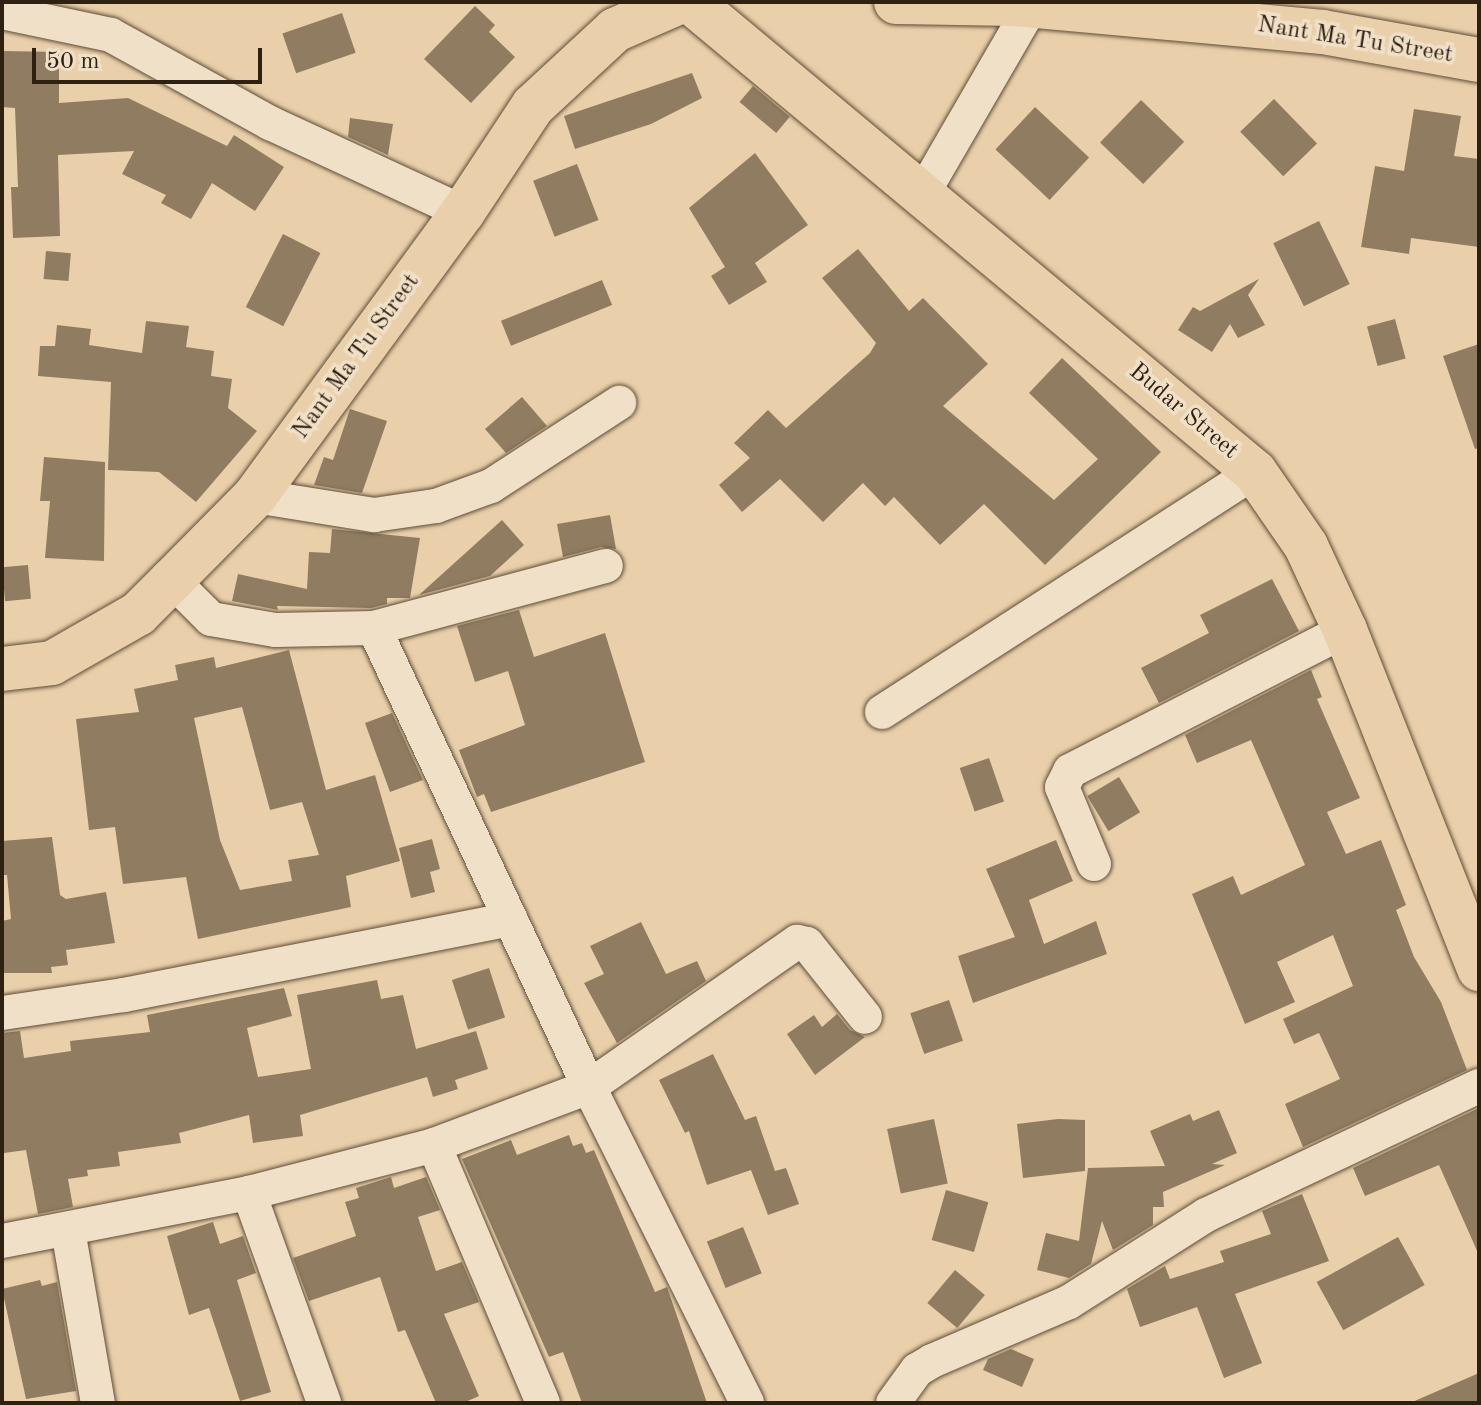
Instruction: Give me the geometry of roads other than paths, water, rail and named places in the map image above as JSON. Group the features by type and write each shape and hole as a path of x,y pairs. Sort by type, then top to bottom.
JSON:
{"main road":[{"name":"Nant Ma Tu Street","path":"2,669 52,663 138,614 255,496 463,212 533,106 615,30 679,2"},
{"name":"Budar Street","path":"691,2 1255,472 1306,546 1345,630 1479,969"},
{"name":"Nant Ma Tu Street","path":"896,2 1122,8 1323,32 1479,60"}],"street":[{"path":"923,193 1019,4"},
{"path":"2,12 111,35 270,123 463,212"},
{"path":"255,496 374,515 436,506 491,486 619,403"},
{"path":"882,712 1255,472"},
{"path":"172,580 211,619 275,630 374,628 606,566"},
{"path":"374,628 589,1087 747,1403"},
{"path":"1094,864 1062,787 1070,771 1345,630"},
{"path":"2,1013 124,995 511,919"},
{"path":"2,1241 249,1193 434,1145 589,1087 797,942 807,944 865,1017"},
{"path":"893,1403 917,1370 932,1361 1069,1302 1206,1215 1479,1086"},
{"path":"434,1145 543,1403"},
{"path":"249,1193 324,1403"},
{"path":"68,1230 98,1403"}]}
